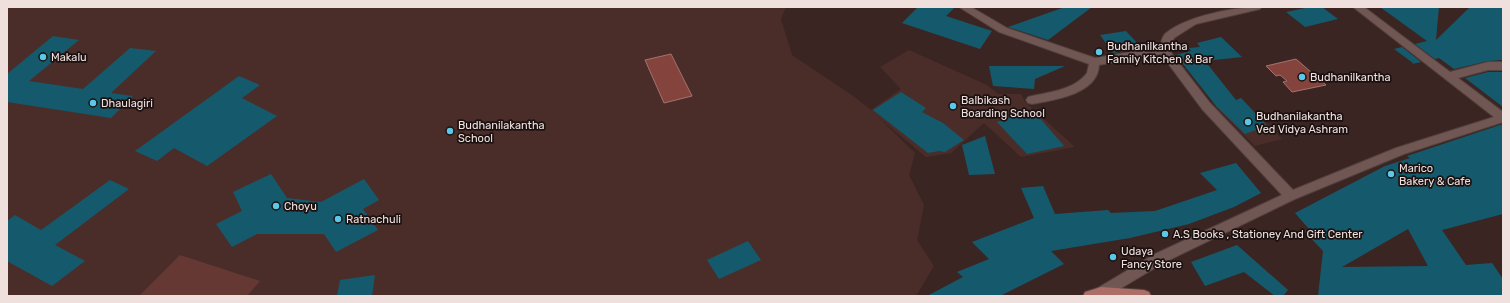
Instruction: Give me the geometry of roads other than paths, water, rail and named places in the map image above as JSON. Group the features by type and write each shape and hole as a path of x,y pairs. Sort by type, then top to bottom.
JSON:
{"main road":[{"path":"1096,294 1144,296"}],"street":[{"path":"964,7 1003,30 1094,62 1164,50"},
{"path":"1164,50 1169,36 1193,22 1256,7"},
{"path":"1358,7 1503,118"},
{"path":"1164,50 1206,106 1290,196"},
{"path":"1032,100 1058,95 1083,84 1092,74 1094,62"},
{"path":"1450,76 1488,66 1503,66"},
{"path":"1096,294 1160,258 1290,196 1400,151 1503,118"}],"place":[{"name":"Budhanilkantha Family Kitchen & Bar","path":"1099,52"},
{"name":"Makalu","path":"43,57"},
{"name":"Budhanilkantha","path":"1302,77"},
{"name":"Dhaulagiri","path":"93,103"},
{"name":"Balbikash Boarding School","path":"953,106"},
{"name":"Budhanilakantha Ved Vidya Ashram","path":"1248,122"},
{"name":"Budhanilakantha School","path":"450,131"},
{"name":"Marico Bakery & Cafe","path":"1391,174"},
{"name":"Choyu","path":"276,206"},
{"name":"Ratnachuli","path":"338,219"},
{"name":"A.S Books , Stationey And Gift Center","path":"1165,234"},
{"name":"Udaya Fancy Store","path":"1113,257"}]}
